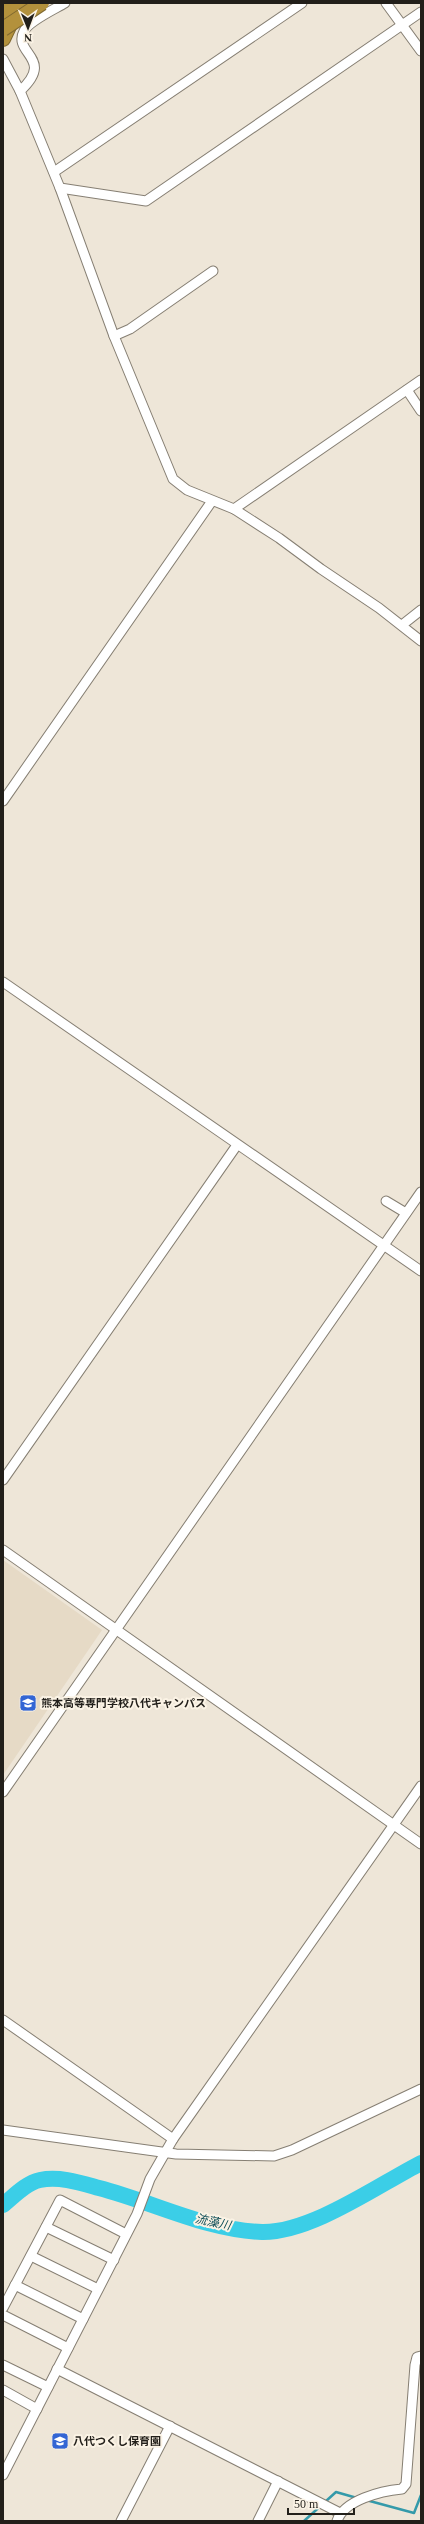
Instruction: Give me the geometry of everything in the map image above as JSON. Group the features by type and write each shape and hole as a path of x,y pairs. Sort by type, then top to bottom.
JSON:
{"highway":[{"path":"3,12 16,3"},
{"path":"3,39 20,3"},
{"path":"3,29 42,3"}],"street":[{"path":"20,91 33,78 35,66 23,44 23,31 28,26 65,3"},
{"path":"54,172 302,3"},
{"path":"386,3 421,51"},
{"path":"60,188 146,201 405,28 421,12"},
{"path":"3,59 20,91 54,172 114,336 173,479 187,490 234,509 402,625 421,641"},
{"path":"114,336 130,329 213,271"},
{"path":"234,509 421,380"},
{"path":"407,390 421,410"},
{"path":"3,801 212,501"},
{"path":"402,625 421,610"},
{"path":"3,982 421,1271"},
{"path":"3,1480 237,1145"},
{"path":"3,1792 421,1192"},
{"path":"386,1200 406,1213"},
{"path":"3,1550 421,1844"},
{"path":"3,2475 114,2260 137,2214 145,2193 173,2139 421,1786"},
{"path":"3,2020 173,2139"},
{"path":"3,2130 166,2153 274,2156 292,2150 421,2089"},
{"path":"3,2308 60,2200 126,2234"},
{"path":"46,2227 114,2260"},
{"path":"30,2256 98,2289"},
{"path":"15,2285 83,2319"},
{"path":"3,2315 68,2348"},
{"path":"57,2369 278,2481 338,2517 384,2490 402,2489 406,2484 414,2365 417,2357 421,2356"},
{"path":"3,2365 48,2388"},
{"path":"3,2390 37,2409"},
{"path":"121,2521 170,2426"},
{"path":"258,2521 278,2481"}],"shaded area":[{"name":"熊本高等専門学校八代キャンパス","path":"3,1560 102,1630 3,1775"}],"waterway":[{"name":"流藻川","path":"3,2205 20,2190 30,2184 40,2180 63,2179 119,2194 200,2221 241,2230 262,2232 281,2230 301,2225 323,2216 365,2195 421,2163"},
{"path":"304,2521 336,2492 357,2498"},
{"path":"366,2500 414,2513 421,2495"}],"place":[{"name":"熊本高等専門学校八代キャンパス","path":"28,1703"},
{"name":"八代つくし保育園","path":"60,2441"}]}
